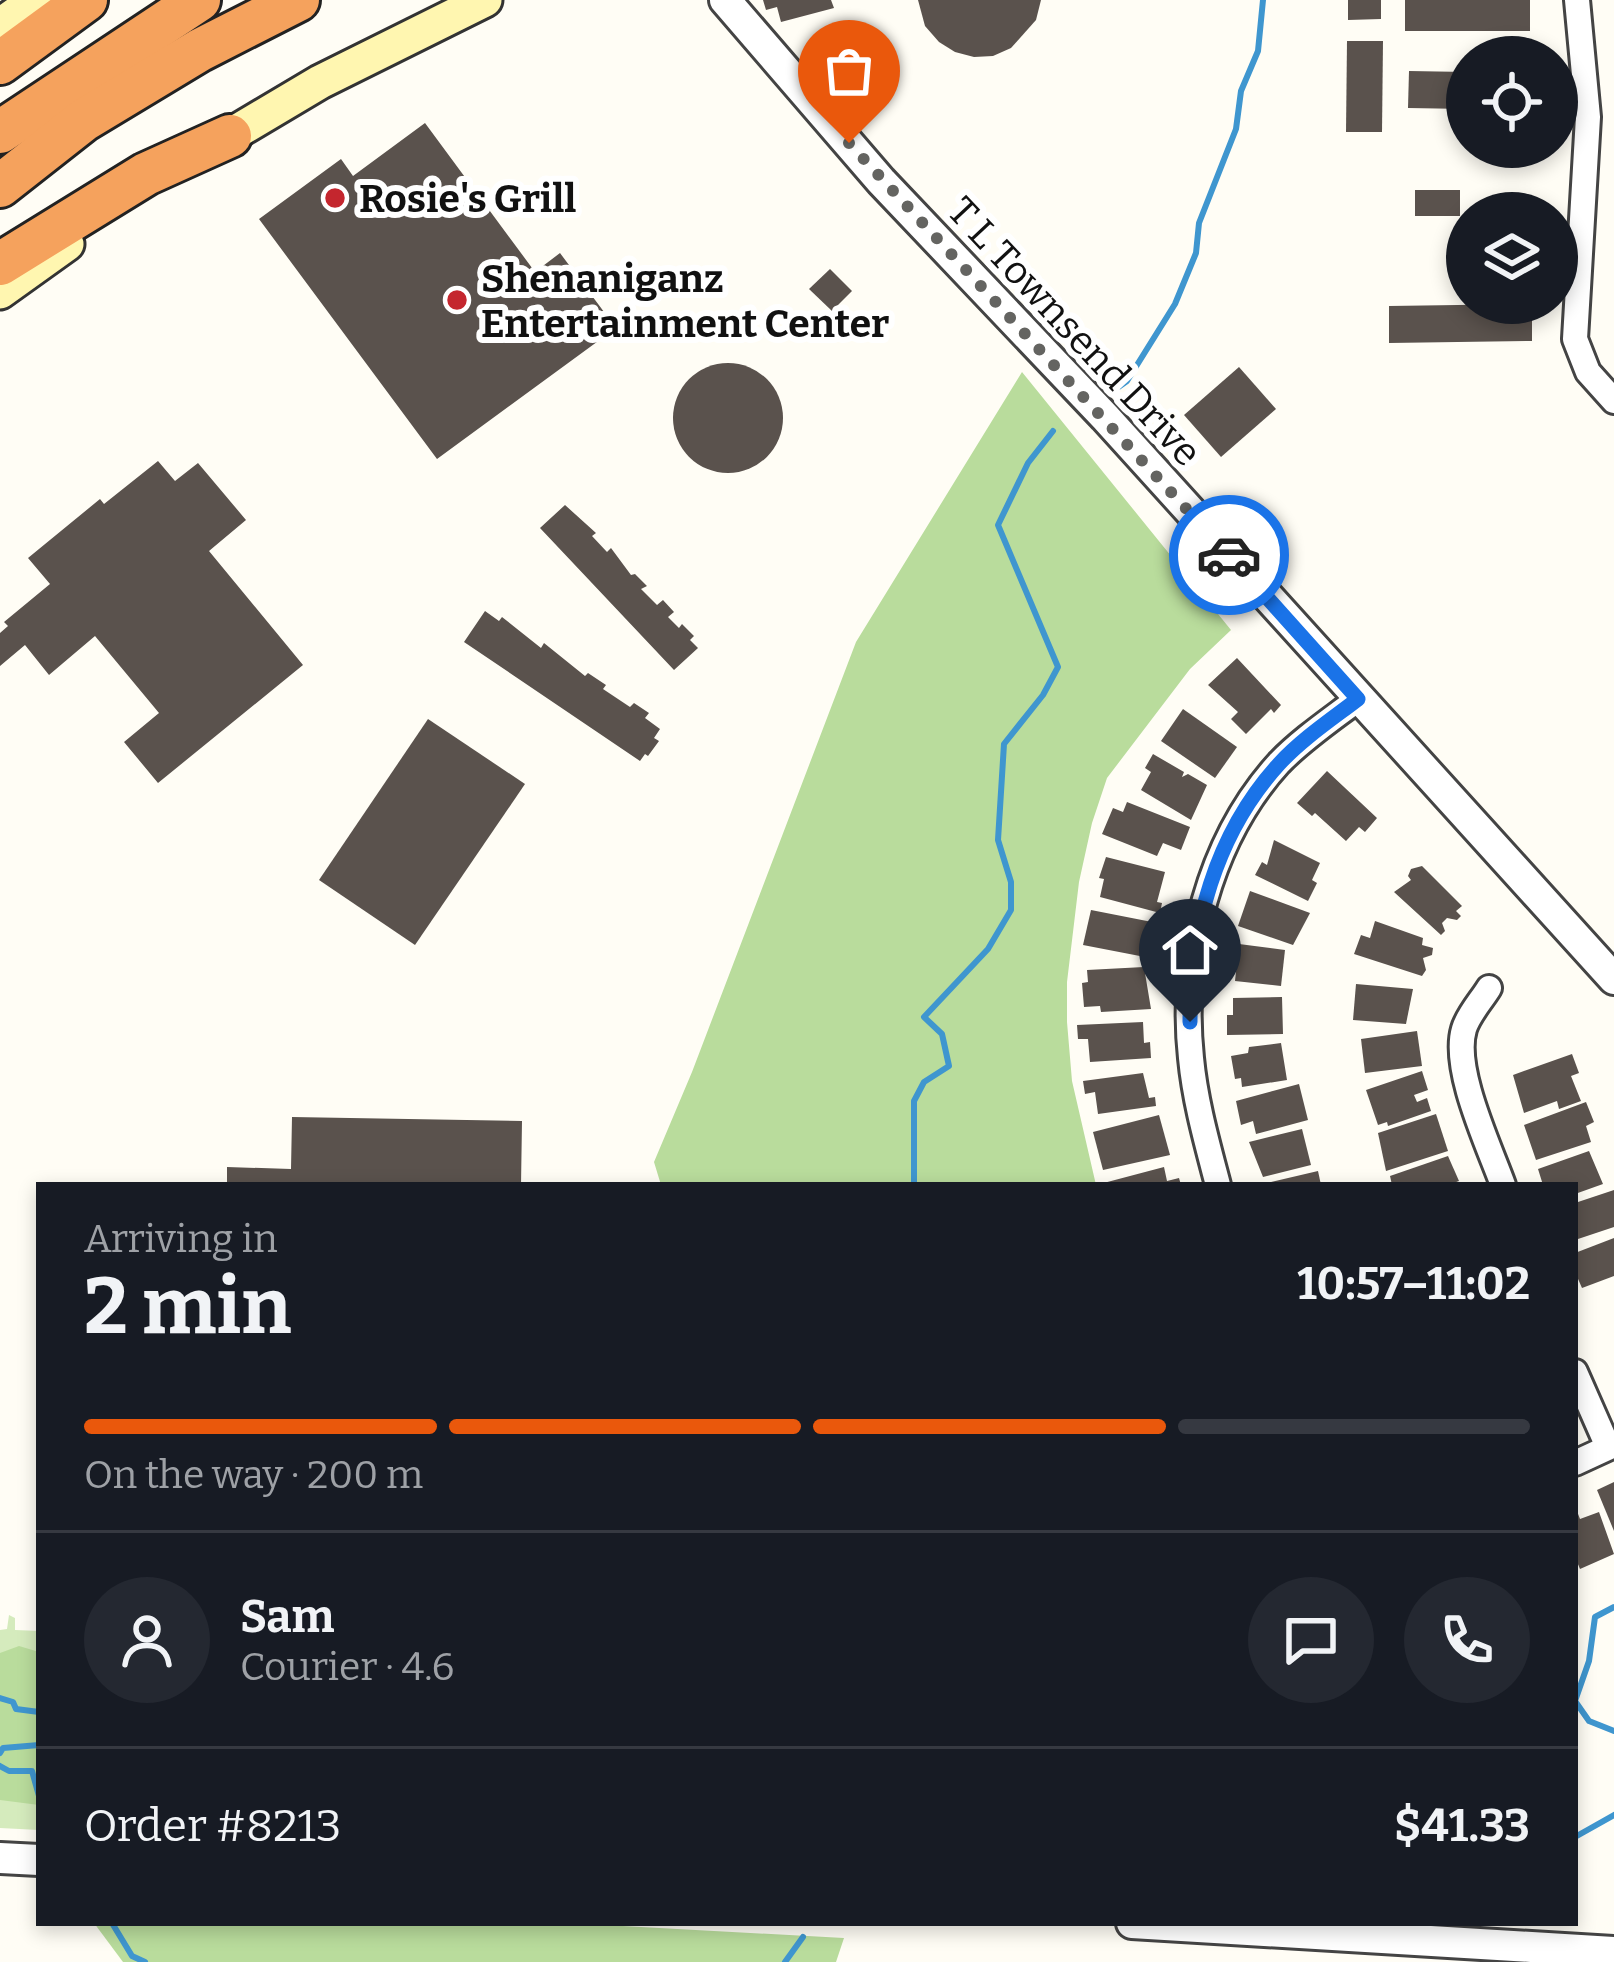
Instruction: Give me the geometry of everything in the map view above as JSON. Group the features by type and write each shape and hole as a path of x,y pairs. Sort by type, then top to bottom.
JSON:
{"highway":[{"path":"0,63 86,0"},
{"path":"0,132 199,0"},
{"path":"0,186 84,120 200,50 298,0"},
{"path":"0,264 146,174 230,136"}],"main road":[{"path":"0,25 36,0"},
{"path":"0,292 184,163 320,82 485,0"}],"street":[{"name":"T L Townsend Drive","path":"725,0 881,181 1105,417 1614,979"},
{"path":"1577,0 1588,117 1575,339 1588,372 1614,400"},
{"path":"1217,1182 1190,1057 1190,986 1200,918 1218,857 1248,802 1280,762 1358,699"},
{"path":"1489,988 1465,1024 1461,1045 1476,1108 1502,1182"},
{"path":"1578,1378 1611,1446 1578,1461"},
{"path":"0,1858 36,1861"},
{"path":"1182,1926 1614,1952"}],"green space":[{"path":"1022,372 1231,630 1190,669 1107,778 1092,823 1079,882 1067,1022 1072,1081 1095,1182 660,1182 654,1162 856,642"},
{"path":"9,1615 15,1618 15,1630 36,1631 36,1830 0,1828 0,1630 7,1629"},
{"path":"19,1646 36,1651 36,1805 0,1800 0,1653"},
{"path":"96,1926 623,1926 844,1938 836,1962 123,1962"}],"building":[{"path":"763,0 831,0 834,8 781,22 777,7 766,10"},
{"path":"918,0 1041,0 1036,20 1011,48 974,57 939,42 925,26"},
{"path":"1348,0 1381,0 1381,19 1348,20"},
{"path":"1405,0 1530,0 1530,31 1405,31"},
{"path":"1347,41 1383,41 1382,132 1346,132"},
{"path":"1409,71 1446,72 1446,109 1408,108"},
{"name":"Shenaniganz Entertainment Center","path":"425,123 535,272 560,253 616,328 437,459 259,219 341,159 353,176"},
{"path":"1415,190 1460,190 1446,192 1446,216 1415,216"},
{"path":"830,269 852,291 832,311 809,289"},
{"path":"1446,305 1446,324 1532,324 1532,341 1389,343 1389,306"},
{"path":"728,363 749,367 767,379 779,397 783,418 779,439 767,457 749,469 728,473 707,469 689,457 677,439 673,418 677,397 689,379 707,367"},
{"path":"1239,367 1276,409 1221,457 1184,415"},
{"path":"158,461 175,481 198,463 246,520 209,551 303,665 158,783 124,742 159,713 95,636 49,675 25,645 0,666 0,633 8,626 4,622 50,584 28,558 100,499 104,504"},
{"path":"565,505 596,533 592,536 607,552 611,548 631,575 647,586 641,589 657,605 663,600 674,612 668,617 694,636 690,640 698,648 674,670 540,528"},
{"path":"485,611 499,621 502,617 541,648 544,643 630,707 634,703 649,713 645,718 660,729 654,738 659,741 648,756 640,761 464,642"},
{"path":"1237,658 1281,705 1246,734 1231,719 1238,712 1208,685"},
{"path":"1183,709 1237,747 1215,778 1161,741"},
{"path":"428,719 525,784 415,945 319,880"},
{"path":"1153,754 1184,772 1182,777 1188,774 1207,785 1191,820 1141,790 1151,772 1145,768"},
{"path":"1327,771 1377,818 1365,832 1359,827 1346,841 1297,803"},
{"path":"1127,802 1190,827 1181,850 1163,843 1157,856 1102,834 1113,808 1123,812"},
{"path":"1274,840 1320,863 1308,901 1255,875 1262,862 1267,865"},
{"path":"1106,857 1165,872 1157,902 1162,903 1160,913 1100,897 1104,879 1099,878"},
{"path":"1422,866 1462,906 1456,911 1461,916 1457,920 1447,918 1442,923 1445,931 1441,935 1394,892 1411,880 1411,869"},
{"path":"1250,891 1310,913 1293,945 1238,926"},
{"path":"1091,910 1152,922 1145,957 1083,945"},
{"path":"1375,921 1423,938 1422,945 1433,948 1432,955 1423,958 1426,970 1422,976 1354,954 1361,935 1370,938"},
{"path":"1239,944 1285,950 1281,986 1235,981"},
{"path":"1144,967 1151,1009 1101,1012 1100,1006 1084,1007 1082,983 1088,982 1087,970"},
{"path":"1356,984 1413,989 1406,1024 1353,1020"},
{"path":"1282,997 1283,1034 1227,1035 1233,998"},
{"path":"1143,1022 1151,1058 1090,1062 1088,1039 1078,1039 1077,1025"},
{"path":"1417,1031 1422,1066 1365,1073 1361,1039"},
{"path":"1281,1043 1287,1080 1242,1087 1241,1078 1235,1079 1231,1056 1248,1053 1249,1047"},
{"path":"1572,1054 1579,1073 1571,1076 1581,1101 1559,1109 1557,1101 1524,1113 1513,1075"},
{"path":"1422,1071 1428,1090 1414,1095 1417,1102 1427,1098 1431,1111 1378,1125 1366,1090"},
{"path":"1143,1073 1156,1106 1098,1114 1095,1092 1085,1094 1083,1081"},
{"path":"1299,1084 1308,1120 1256,1134 1253,1121 1241,1125 1236,1101"},
{"path":"1586,1102 1594,1122 1586,1126 1591,1142 1536,1160 1524,1125"},
{"path":"1436,1114 1448,1151 1386,1171 1378,1133"},
{"path":"1159,1115 1170,1155 1103,1170 1093,1132"},
{"path":"292,1117 522,1121 521,1182 227,1182 227,1167 291,1169"},
{"path":"1302,1129 1311,1165 1263,1177 1249,1142"},
{"path":"1589,1151 1603,1184 1578,1193 1578,1182 1542,1182 1538,1169"},
{"path":"1448,1156 1459,1181 1391,1182 1390,1176"},
{"path":"1164,1167 1167,1181 1179,1178 1180,1182 1107,1182"},
{"path":"1318,1171 1320,1182 1271,1182"},
{"path":"1614,1190 1614,1227 1578,1239 1578,1202"},
{"path":"1614,1238 1614,1276 1582,1288 1578,1252"},
{"path":"1614,1482 1614,1531 1597,1490"},
{"path":"1599,1512 1614,1554 1580,1569 1578,1514 1580,1519"}],"waterway":[{"path":"1107,395 1127,381 1175,304 1196,253 1199,223 1236,129 1241,91 1258,51 1263,0"},
{"path":"914,1182 914,1101 924,1082 949,1066 942,1034 924,1017 988,949 1011,910 1011,882 998,840 1004,744 1043,695 1058,667 998,525 1028,463 1053,431"},
{"path":"1578,1692 1589,1661 1595,1617 1614,1607"},
{"path":"0,1698 13,1702 16,1709 36,1712"},
{"path":"1578,1705 1589,1721 1614,1731"},
{"path":"0,1753 3,1748 36,1745"},
{"path":"0,1766 32,1771 36,1785"},
{"path":"1578,1835 1614,1815"},
{"path":"114,1926 132,1956 145,1962"},
{"path":"785,1962 803,1937"}],"way so far":[{"path":"849,143 1229,555"}],"place":[{"name":"Rosie's Grill","path":"335,198"},
{"name":"Shenaniganz Entertainment Center","path":"457,300"}],"route":[{"path":"1190,1022 1200,918 1218,857 1248,802 1280,762 1358,699 1229,555"}]}
